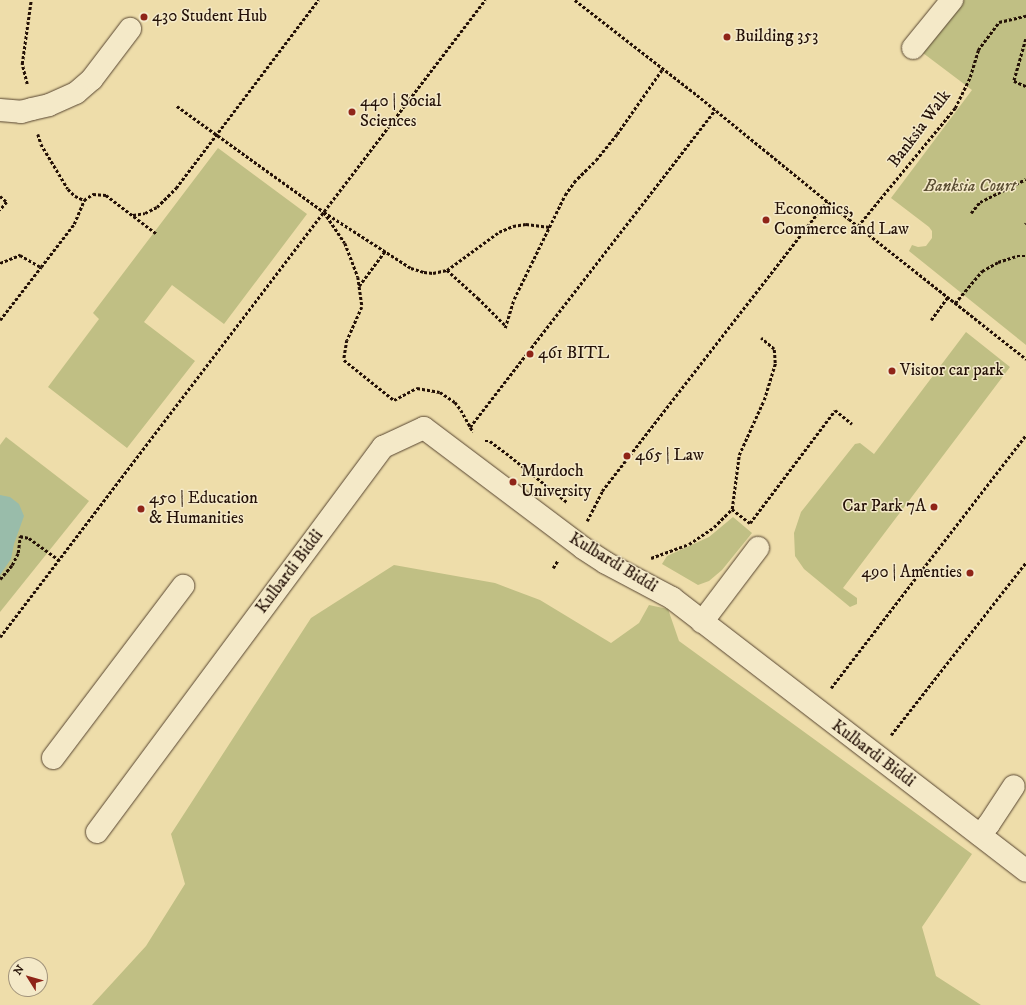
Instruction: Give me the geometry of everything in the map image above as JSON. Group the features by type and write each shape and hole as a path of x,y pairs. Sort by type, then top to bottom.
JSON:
{"street":[{"path":"912,48 952,0"},
{"path":"0,110 21,112 32,110 49,105 76,93 92,79 130,29"},
{"name":"Kulbardi Biddi","path":"97,832 383,447 424,428 583,548 606,563 672,598 1026,871"},
{"path":"702,622 757,538"},
{"path":"53,758 183,586"},
{"path":"980,835 1014,786"}],"path":[{"path":"133,215 145,213 157,207 176,188 318,0"},
{"path":"0,637 486,0"},
{"path":"574,0 697,95 858,226 1026,359"},
{"name":"Banksia Walk","path":"858,226 955,108 970,77 978,50 999,22 1026,16"},
{"path":"1026,39 1014,80 1026,86"},
{"path":"448,270 478,298 505,327 514,299 558,208 574,182 596,160 617,134 663,68"},
{"path":"176,106 324,212 412,268 424,272 433,273 448,270 500,232 513,226 526,224 550,227"},
{"path":"470,427 715,110"},
{"path":"971,213 980,202 1026,180"},
{"path":"0,320 74,224 84,200 93,194 106,195 157,234"},
{"path":"0,196 6,202 0,210"},
{"path":"585,526 602,491 827,201"},
{"path":"324,212 346,243 358,277 362,306 347,340 344,360 394,400 417,388 440,392 455,402 475,436"},
{"path":"359,286 385,251"},
{"path":"0,263 20,254 41,267"},
{"path":"955,302 982,271 998,262 1017,256 1026,256"},
{"path":"931,320 948,297"},
{"path":"647,560 689,544 714,527 732,509 739,455 764,400 775,363 774,349 761,338"},
{"path":"750,523 835,410 852,424"},
{"path":"829,691 1026,435"},
{"path":"482,441 490,441 567,502"},
{"path":"732,509 750,523 757,538"},
{"path":"0,579 12,565 18,553 20,536 29,538 59,560"},
{"path":"888,740 1026,562"}],"green space":[{"name":"Banksia Court","path":"964,0 1026,0 1026,345 909,251 912,245 918,247 926,246 932,238 932,231 929,227 891,198 972,90 923,53"},
{"path":"218,148 307,214 224,324 172,285 144,322 195,361 127,448 48,387 99,319 93,313"},
{"path":"966,332 1010,367 843,588 857,598 857,604 850,607 804,569 795,556 794,533 801,512 855,444 860,443 874,454"},
{"path":"6,437 89,501 0,612 0,445"},
{"path":"733,517 752,533 722,570 709,581 698,585 662,564 667,556 709,537"},
{"path":"394,565 495,583 540,600 611,643 639,623 649,605 668,609 679,641 972,854 922,927 936,976 981,1005 92,1005 146,946 185,884 171,834 311,618"}],"shaded area":[{"path":"0,495 10,497 19,504 24,516 14,544 11,559 0,575"}],"place":[{"name":"430 Student Hub","path":"144,17"},
{"name":"Building 353","path":"727,37"},
{"name":"440 | Social Sciences","path":"352,112"},
{"name":"Economics, Commerce and Law","path":"766,220"},
{"name":"461 BITL","path":"530,354"},
{"name":"Visitor car park","path":"892,371"},
{"name":"465 | Law","path":"627,456"},
{"name":"Murdoch University","path":"513,482"},
{"name":"Car Park 7A","path":"934,507"},
{"name":"450 | Education & Humanities","path":"141,509"},
{"name":"490 | Amenties","path":"970,573"}]}
